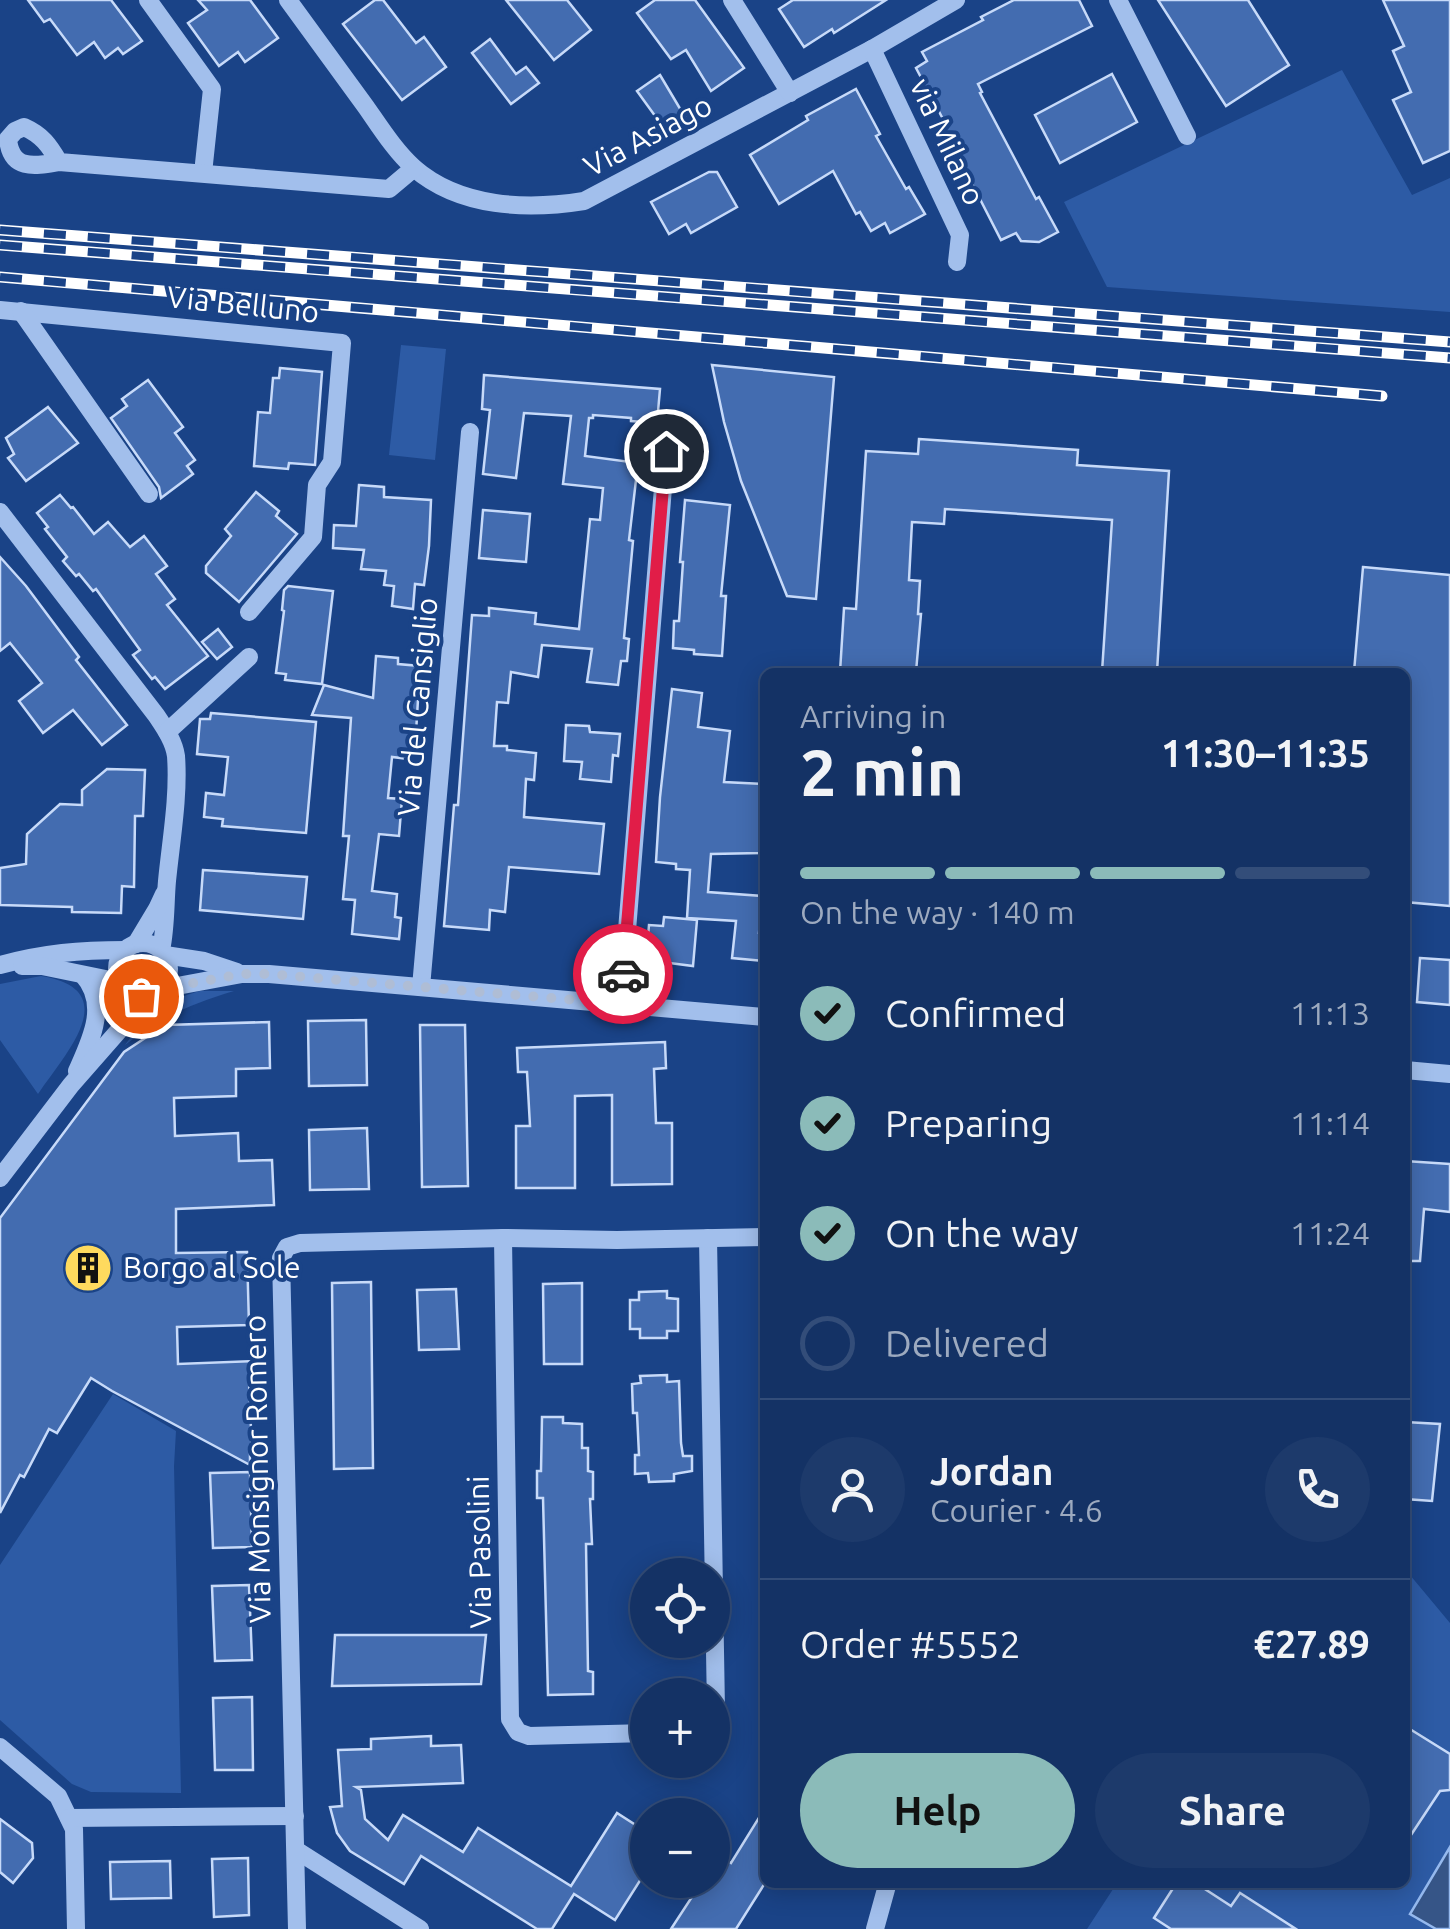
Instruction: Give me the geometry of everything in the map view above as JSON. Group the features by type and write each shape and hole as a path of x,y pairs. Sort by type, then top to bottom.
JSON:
{"street":[{"path":"148,0 212,89 204,173"},
{"name":"Via Asiago","path":"288,0 414,168 458,193 499,205 546,207 584,201 790,92"},
{"path":"738,2 790,92 956,0"},
{"path":"1118,0 1187,136"},
{"name":"via Milano","path":"872,48 960,234 957,262"},
{"path":"59,162 390,189 414,168"},
{"name":"Via Belluno","path":"0,310 342,343 332,462 317,485 313,538 249,612"},
{"path":"21,311 149,494"},
{"name":"Via del Cansiglio","path":"421,987 470,432"},
{"path":"621,1004 666,451"},
{"path":"0,512 167,732 176,753 163,953 169,969 166,983 71,1085 0,1178"},
{"path":"167,732 249,657"},
{"path":"166,888 157,910 117,965 120,982 133,994 242,974"},
{"path":"1,965 75,950 145,943 163,953 242,974 760,1016"},
{"path":"1,965 42,966 120,982"},
{"path":"71,1085 88,1046 97,1008 93,986 83,975"},
{"path":"1410,1070 1450,1074"},
{"name":"Via Monsignor Romero","path":"297,1929 280,1258 287,1247 300,1243 502,1238 760,1237"},
{"name":"Via Pasolini","path":"502,1238 510,1719 518,1732 529,1736 630,1733"},
{"path":"708,1238 715,1678"},
{"path":"0,1747 58,1796 74,1829 76,1929"},
{"path":"69,1818 295,1816"},
{"path":"296,1850 420,1929"},
{"path":"875,1929 886,1888"}],"shaded area":[{"path":"1342,70 1412,195 1450,178 1450,312 1107,287 1064,202"},
{"path":"401,345 446,349 435,460 389,455"},
{"path":"41,976 66,983 80,995 85,1009 73,1043 38,1094 0,1040 0,984"},
{"path":"200,991 234,991 177,1012 125,1045 157,1010"},
{"path":"113,1394 176,1431 181,1793 91,1792 72,1784 0,1720 0,1565"},
{"path":"1410,1575 1450,1623 1450,1929 1087,1929 1114,1888 1410,1888"},
{"path":"1450,1847 1450,1929 1436,1929 1410,1914"}],"building":[{"path":"28,0 111,0 142,41 123,54 118,48 105,58 94,42 77,55 50,19 44,22"},
{"path":"198,0 250,0 278,38 245,62 238,52 219,66 188,23 207,10"},
{"path":"375,0 383,0 416,43 424,37 446,67 402,100 343,24"},
{"path":"506,0 567,0 591,30 554,60"},
{"path":"655,0 695,0 744,68 711,91 686,50 671,59 637,13"},
{"path":"793,0 886,0 804,47 779,9"},
{"path":"1014,0 1079,0 1092,26 978,84 1036,199 1039,197 1058,232 1039,242 1021,241 1016,233 1001,240 916,68 927,61 922,52"},
{"path":"1158,0 1248,0 1289,65 1226,106"},
{"path":"1383,0 1450,0 1450,151 1423,163 1393,100 1411,92 1393,51 1404,46"},
{"path":"490,39 516,74 526,67 539,83 511,104 472,53"},
{"path":"1112,74 1137,122 1060,163 1035,115"},
{"path":"660,75 685,117 666,131 637,91"},
{"path":"856,89 880,134 876,136 925,214 890,233 885,223 871,231 860,212 856,214 833,171 779,204 750,155 808,120 806,116"},
{"path":"709,172 717,172 737,207 691,233 686,224 669,234 651,202"},
{"path":"712,365 834,377 816,599 787,596 741,481"},
{"path":"280,368 322,372 315,465 289,463 288,469 254,466 258,412 270,413 273,378 279,378"},
{"path":"484,375 660,389 657,423 593,415 589,418 585,456 638,463 629,540 633,541 624,638 629,639 627,661 621,661 618,685 587,682 592,649 542,645 538,677 511,672 508,703 497,702 494,746 536,753 534,780 526,779 524,817 604,824 599,874 509,867 505,912 490,910 489,930 444,926 454,805 458,805 472,615 489,616 489,608 536,613 535,624 579,629 590,519 600,520 603,488 563,484 571,416 524,413 516,478 483,474 490,410 482,409"},
{"path":"148,380 183,427 175,433 195,460 187,466 193,474 161,498 159,487 111,418 127,406 122,399"},
{"path":"48,407 78,443 26,481 8,458 14,454 6,438"},
{"path":"919,439 1078,450 1077,465 1169,471 1157,668 1102,668 1112,520 945,509 944,524 912,522 909,580 920,581 921,614 916,668 840,668 844,608 856,609 866,451 918,454"},
{"path":"359,485 384,487 384,497 431,500 424,585 415,584 413,609 392,606 394,586 384,585 386,571 361,569 364,550 333,548 334,525 356,526"},
{"path":"256,492 279,511 276,516 297,534 239,602 206,573 206,566 231,536 225,529"},
{"path":"60,495 94,534 108,522 130,547 144,536 167,566 156,574 175,599 167,605 208,656 165,689 133,655 140,650 96,589 93,591 63,561 67,557 45,529 48,527 37,513"},
{"path":"685,500 730,505 721,596 726,596 722,656 673,648 674,621 679,621"},
{"path":"483,510 530,514 526,562 479,558"},
{"path":"0,557 26,586 79,657 76,660 127,725 102,745 73,710 43,733 19,701 42,683 10,643 0,651"},
{"path":"1363,567 1450,575 1450,906 1410,902 1410,668 1354,668"},
{"path":"288,586 333,591 322,684 285,680 286,674 276,673 284,590"},
{"path":"218,629 232,647 217,659 202,642"},
{"path":"376,656 420,666 416,733 411,732 409,759 392,757 388,798 402,799 399,836 379,834 372,891 397,894 395,917 401,918 399,939 352,934 355,900 343,899 349,836 343,836 351,718 312,715 324,685 373,698"},
{"path":"672,689 702,693 698,727 730,731 724,782 760,784 760,853 711,854 708,892 760,896 760,961 732,958 736,921 687,918 690,870 656,862"},
{"path":"211,713 316,722 306,833 222,826 223,819 204,817 206,793 224,795 228,757 197,754 200,719 210,719"},
{"path":"566,725 620,734 618,756 613,755 611,782 580,779 582,762 564,761"},
{"path":"107,769 145,770 143,816 135,816 134,887 122,886 121,913 0,905 0,868 26,864 27,834 60,804 82,805 82,790"},
{"path":"203,870 307,877 303,919 200,910"},
{"path":"664,917 697,920 693,966 646,960 649,925 663,926"},
{"path":"1420,958 1450,960 1450,1005 1417,1002"},
{"path":"366,1020 367,1085 309,1086 308,1021"},
{"path":"269,1022 270,1068 236,1069 236,1096 174,1098 175,1136 238,1133 239,1161 272,1160 274,1205 176,1209 176,1253 247,1252 249,1325 177,1327 178,1364 255,1361 256,1380 249,1380 250,1465 91,1378 57,1433 49,1429 0,1513 0,1218 124,1052 165,1025"},
{"path":"420,1025 465,1025 468,1186 422,1187"},
{"path":"665,1042 666,1068 654,1069 656,1123 672,1123 672,1184 612,1185 612,1095 575,1096 575,1188 516,1188 516,1126 530,1126 527,1072 518,1072 517,1048"},
{"path":"367,1128 369,1189 310,1190 309,1130"},
{"path":"1410,1161 1450,1164 1450,1212 1424,1209 1420,1261 1410,1261"},
{"path":"371,1282 373,1468 334,1469 332,1283"},
{"path":"582,1283 582,1364 544,1364 543,1284"},
{"path":"456,1289 459,1349 419,1350 417,1290"},
{"path":"667,1291 667,1298 678,1299 678,1331 667,1331 667,1338 640,1338 640,1329 630,1329 630,1300 639,1300 639,1292"},
{"path":"667,1375 667,1382 679,1381 681,1443 683,1456 692,1456 692,1471 674,1474 674,1481 649,1482 648,1473 635,1474 635,1455 639,1455 632,1384 641,1383 640,1376"},
{"path":"542,1417 563,1417 563,1423 582,1424 582,1448 588,1448 588,1471 593,1472 592,1544 586,1544 588,1671 593,1672 593,1694 548,1695 543,1498 537,1498"},
{"path":"1410,1422 1440,1424 1432,1501 1410,1499"},
{"path":"250,1472 252,1547 213,1548 210,1473"},
{"path":"249,1585 252,1660 215,1661 212,1586"},
{"path":"335,1635 486,1635 481,1684 332,1686"},
{"path":"252,1697 253,1770 215,1770 213,1698"},
{"path":"1410,1729 1450,1754 1450,1790 1440,1791 1410,1836"},
{"path":"431,1736 431,1746 461,1745 463,1783 356,1787 361,1790 365,1819 388,1840 403,1815 463,1852 478,1828 571,1886 617,1813 630,1821 630,1896 615,1920 574,1894 552,1929 537,1929 421,1856 404,1884 350,1851 337,1833 330,1807 342,1806 338,1750 371,1749 371,1739"},
{"path":"760,1816 762,1888 736,1929 671,1929 691,1898 730,1898 730,1862"},
{"path":"0,1819 32,1843 33,1858 13,1883 0,1872"},
{"path":"248,1858 249,1915 214,1917 212,1859"},
{"path":"170,1861 171,1898 111,1899 110,1862"},
{"path":"1173,1888 1203,1888 1231,1906 1240,1893 1296,1929 1171,1929 1154,1918"}],"railway":[{"path":"0,230 1450,342"},
{"path":"0,245 1450,358"},
{"path":"0,277 1382,396"}],"way so far":[{"path":"141,996 242,974 269,974 621,1004 623,974"}],"place":[{"name":"Borgo al Sole","path":"88,1268"}],"route":[{"path":"623,974 666,451"}]}
